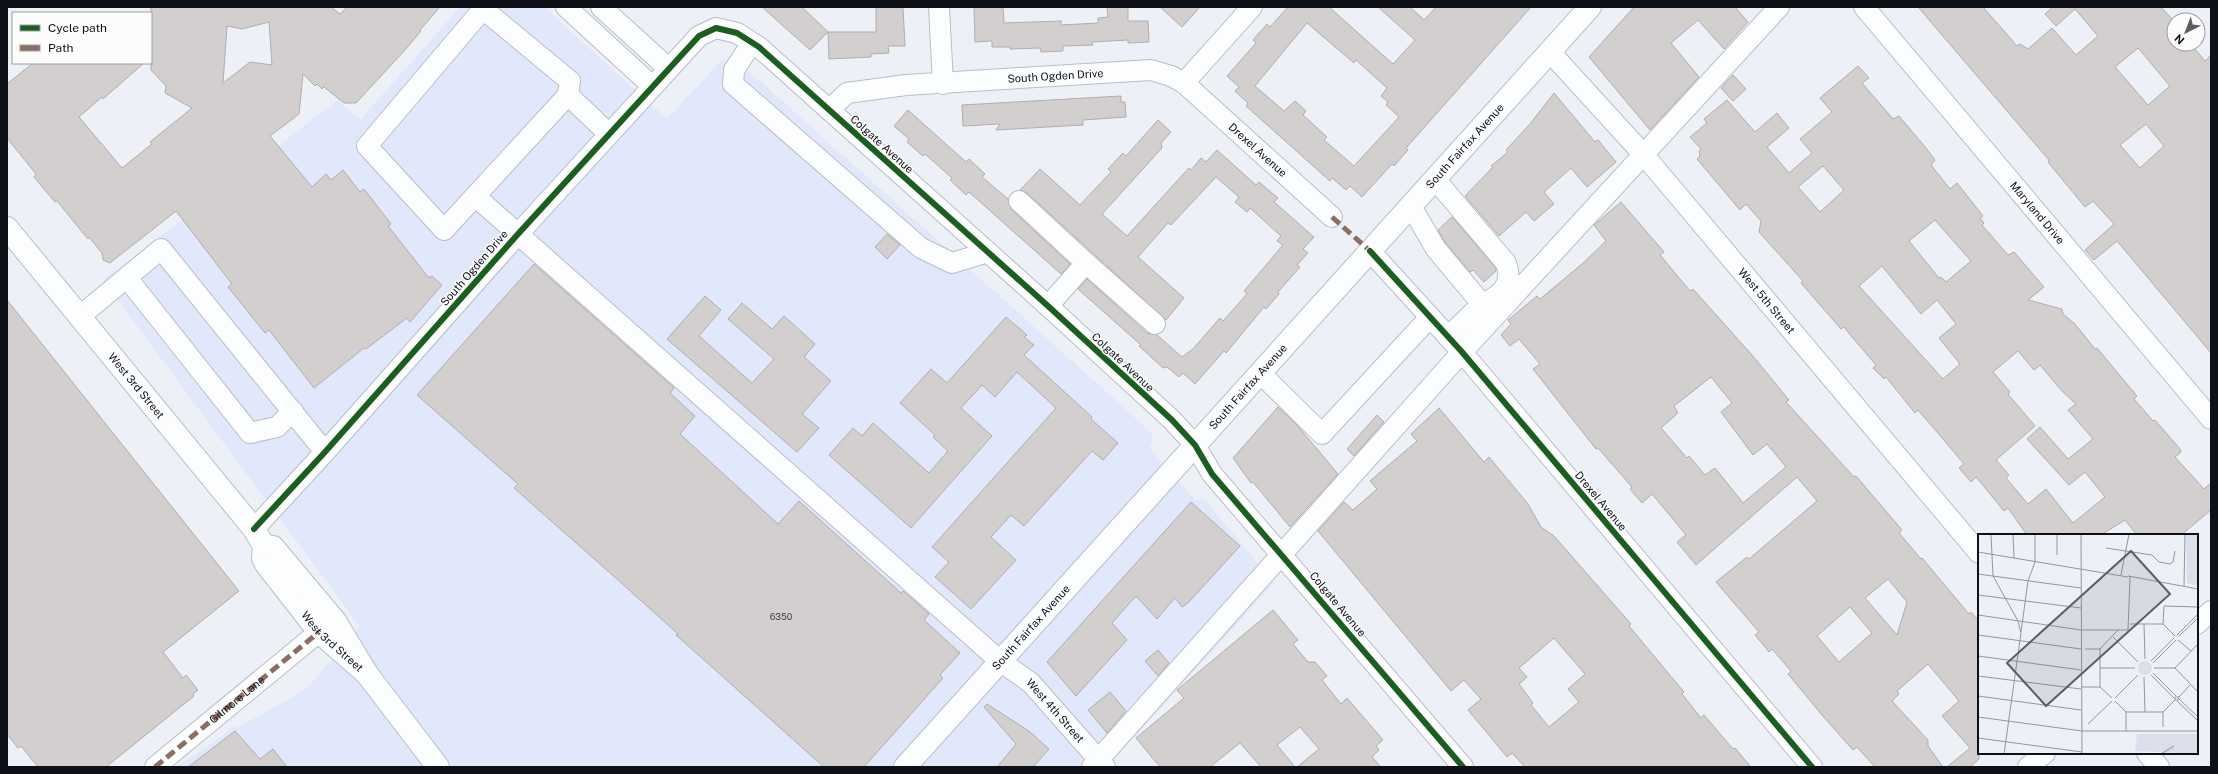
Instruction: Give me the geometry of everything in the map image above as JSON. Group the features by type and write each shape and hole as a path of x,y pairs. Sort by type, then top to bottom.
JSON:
{"main road":[{"name":"South Fairfax Avenue","path":"905,767 1590,7"},
{"name":"West 3rd Street","path":"7,228 259,538 273,547 335,622 367,674 438,767"},
{"name":"West 3rd Street","path":"259,538 263,558 266,564 319,632 367,674"}],"street":[{"path":"566,7 652,86"},
{"path":"601,7 668,68"},
{"path":"939,7 943,84"},
{"path":"1184,84 1252,7"},
{"path":"1448,337 1495,302 1643,154 1779,7"},
{"name":"Maryland Drive","path":"1864,7 2211,418"},
{"path":"483,9 570,81 568,95 444,230 367,146 483,9"},
{"name":"South Ogden Drive","path":"259,538 325,452 518,234 668,68 699,36 716,28"},
{"name":"Colgate Avenue","path":"716,28 737,33 752,43 988,252 1172,420 1195,445 1212,474 1463,767"},
{"path":"752,43 734,70 733,84 920,248 952,262 988,252"},
{"name":"West 5th Street","path":"1550,52 1643,154 1978,552"},
{"name":"South Ogden Drive","path":"829,110 847,93 906,85 943,84 1151,70 1171,76 1184,84"},
{"name":"Drexel Avenue","path":"1184,84 1332,217"},
{"path":"568,95 608,134"},
{"path":"1098,765 1462,352 1508,283 1509,272 1506,264 1435,180"},
{"name":"West 4th Street","path":"475,196 1000,661 1031,684 1098,765"},
{"path":"1019,202 1155,324"},
{"path":"1411,206 1436,249 1495,302"},
{"path":"79,317 161,249 325,452"},
{"name":"Drexel Avenue","path":"1370,251 1462,352 1812,767"},
{"path":"1048,306 1086,263"},
{"path":"126,278 250,433 277,427 293,412"},
{"path":"1260,373 1322,434 1430,317"},
{"path":"2198,623 2211,611"},
{"name":"Gilmore Lane","path":"155,767 319,632"},
{"path":"2028,767 2044,754"},
{"path":"2148,754 2159,767"}],"shaded area":[{"path":"460,7 544,7 667,119 720,62 729,59 739,62 1151,432 1153,439 1150,448 1195,500 1205,500 1274,583 1107,767 175,767 235,726 237,728 306,689 360,627 103,280 338,100 360,120"}],"building":[{"path":"151,7 331,7 340,14 347,7 440,7 405,50 356,103 344,103 324,87 322,89 317,84 315,86 303,74 299,114 270,136 312,187 326,174 331,180 343,170 360,192 364,189 391,224 388,226 429,278 432,276 442,285 410,322 407,318 366,349 364,348 314,388 269,330 265,333 228,287 232,284 176,211 110,263 103,260 102,253 34,177 36,174 7,138 7,84 32,64 143,64 103,99 102,97 79,117 122,168 152,144 150,142 192,108 165,93 166,86 151,70","holes":["269,22 272,65 250,62 223,83 227,26 242,29"]},
{"path":"762,7 802,7 828,32 810,50"},
{"path":"876,7 903,7 905,46 888,46 889,53 871,54 871,57 829,59 828,32 876,32"},
{"path":"974,7 1003,7 1004,23 1061,21 1061,25 1098,23 1098,18 1108,17 1107,7 1128,7 1128,21 1148,21 1149,42 1128,43 1128,40 1092,42 1093,45 1063,46 1063,51 1041,52 1040,48 1010,49 1010,47 992,47 992,41 975,42"},
{"path":"1160,7 1200,7 1182,27"},
{"path":"1288,7 1329,7 1393,64 1415,40 1378,7 1410,7 1424,20 1436,7 1531,7 1406,148 1408,150 1394,166 1392,164 1362,197 1350,186 1346,190 1332,178 1330,181 1246,106 1248,103 1235,91 1239,87 1227,76 1256,43 1253,40 1267,24 1270,27","holes":["1307,23 1354,63 1356,60 1387,88 1381,96 1388,102 1386,105 1399,117 1354,166 1324,140 1327,137 1303,115 1306,111 1295,101 1284,111 1255,86"]},
{"path":"1634,7 1735,7 1748,22 1724,49 1698,20 1671,43 1699,77 1650,130 1589,57"},
{"path":"1918,7 1983,7 2017,46 2020,44 2028,49 2052,28 2076,55 2098,36 2075,9 2056,26 2045,14 2053,7 2161,7 2166,12 2166,52 2198,52 2205,61 2211,55 2211,353 2117,241 2094,260 2085,250 2114,224 2093,201 2085,207 2048,162 2049,160","holes":["2138,48 2170,86 2148,105 2115,67","2146,124 2164,146 2140,168 2120,145"]},
{"path":"1858,66 1869,78 1862,83 1893,119 1899,116 1926,148 1935,160 1931,165 1950,189 1957,183 1983,216 1980,218 1984,223 1982,225 2008,255 2014,252 2044,287 2028,300 2062,309 2063,314 2075,324 2095,349 2097,348 2137,396 2134,399 2153,421 2155,420 2180,449 2181,452 2175,457 2204,489 2211,483 2211,510 2182,534 2136,534 2125,520 2103,534 2026,534 2008,508 2004,511 1976,477 1971,482 1959,468 1964,464 1937,432 1918,410 1915,413 1886,377 1884,379 1873,368 1876,365 1844,327 1841,329 1801,283 1803,281 1759,232 1761,221 1746,204 1740,210 1697,159 1700,156 1699,151 1701,149 1690,137 1707,123 1704,119 1727,100 1755,132 1777,113 1789,128 1767,147 1789,173 1812,153 1800,139 1832,112 1820,98","holes":["1823,166 1844,190 1820,212 1798,187","1935,220 1971,261 1946,282 1941,277 1939,278 1909,241","1882,266 1921,314 1937,300 1956,324 1939,338 1960,364 1943,379 1859,286","2018,351 2034,370 2040,365 2061,390 2076,404 2068,410 2093,439 2068,459 2040,427 2027,439 2069,485 2085,472 2105,497 2073,523 2046,489 2028,504 2006,478 2009,475 1996,460 2035,426 2008,394 2010,392 1993,372"]},
{"path":"1733,75 1746,89 1733,101 1721,88"},
{"path":"1554,93 1595,142 1598,140 1616,162 1587,187 1571,168 1544,192 1554,204 1534,221 1526,212 1499,236 1465,196 1493,167 1491,166 1508,152 1506,150 1530,124"},
{"path":"1121,96 1121,102 1125,102 1126,117 1083,120 1083,125 996,130 1000,124 963,126 962,105"},
{"path":"908,110 966,162 969,159 985,174 982,177 1008,199 1011,209 1070,264 1061,274 969,192 966,195 950,180 952,178 925,154 923,156 907,142 909,139 894,126"},
{"path":"1158,120 1171,132 1161,143 1162,148 1102,214 1127,236 1189,168 1191,170 1201,158 1206,162 1217,150 1256,185 1259,182 1278,198 1274,202 1314,237 1303,249 1308,253 1297,265 1300,267 1278,292 1279,294 1266,309 1264,307 1226,353 1224,351 1195,384 1183,373 1179,377 1167,367 1163,368 1139,346 1141,345 1078,289 1087,279 1147,333 1157,335 1182,357 1193,349 1220,318 1223,321 1247,294 1244,291 1283,245 1277,241 1281,236 1250,208 1247,212 1235,202 1239,197 1216,177 1171,225 1168,223 1138,257 1184,298 1166,320 1027,193 1020,190 1040,169 1080,205 1111,172 1108,169 1123,153 1126,156"},
{"path":"1621,202 1664,252 1660,255 1690,291 1693,289 1752,355 1789,400 1786,402 1854,477 1856,476 1902,530 1899,533 1921,559 1922,558 1969,614 1971,612 1978,620 1979,759 1970,767 1947,767 1970,748 1942,716 1959,701 1928,664 1897,691 1899,694 1892,701 1928,740 1928,746 1943,767 1875,767 1857,747 1853,750 1822,715 1788,674 1791,671 1772,649 1769,652 1755,635 1759,632 1716,582 1747,557 1749,559 1817,501 1797,477 1696,565 1677,542 1686,535 1652,494 1642,503 1630,489 1632,487 1598,448 1596,449 1533,369 1540,364 1519,339 1510,346 1501,335 1511,324 1508,320 1537,296 1540,299 1582,264 1606,241 1594,225","holes":["1711,377 1732,403 1721,412 1753,455 1767,444 1786,467 1743,503 1715,468 1705,475 1689,456 1687,458 1661,428 1678,413 1674,406","1888,579 1907,602 1897,635 1865,598","1850,607 1872,633 1839,662 1817,636"]},
{"path":"1452,217 1496,268 1496,271 1484,282 1473,270 1470,272 1445,242 1438,230"},
{"path":"887,234 900,245 887,259 875,247"},
{"path":"534,264 674,388 670,393 695,416 680,434 778,524 799,501 901,593 903,591 929,614 924,620 960,653 940,675 943,678 864,767 824,767 514,488 518,484 417,395"},
{"path":"705,296 721,310 699,336 752,383 774,359 728,319 742,303 772,329 784,316 815,344 804,357 831,381 802,414 819,428 797,452 667,339"},
{"path":"7,300 239,591 163,652 183,678 186,675 198,690 193,694 194,696 106,767 38,767 21,746 18,748 7,734"},
{"path":"1006,317 1027,335 1024,337 1034,345 1024,355 1092,417 1091,419 1118,443 1103,460 1092,451 1024,526 1011,515 991,537 1016,560 971,609 935,577 949,562 932,547 1056,408 1017,372 995,397 982,385 961,408 992,436 911,528 829,455 853,428 862,436 873,423 929,473 948,451 933,437 935,435 900,403 931,369 947,383"},
{"path":"1278,407 1296,424 1338,474 1290,527 1253,482 1251,483 1233,458"},
{"path":"1439,408 1484,462 1489,457 1528,504 1541,527 1554,536 1631,624 1629,626 1684,692 1682,694 1701,718 1704,715 1733,749 1735,748 1751,767 1525,767 1512,753 1507,757 1468,710 1481,699 1464,680 1451,691 1318,531 1344,502 1353,510 1377,489 1370,481 1417,441 1411,434","holes":["1554,638 1585,674 1568,689 1579,702 1549,727 1531,705 1533,703 1519,684 1527,677 1519,668"]},
{"path":"1377,415 1384,422 1354,456 1347,449"},
{"path":"1191,502 1240,546 1189,602 1182,607 1175,598 1157,619 1136,596 1112,623 1127,640 1076,696 1047,662"},
{"path":"1273,610 1298,640 1293,644 1308,662 1315,662 1327,676 1322,680 1341,704 1347,698 1383,740 1376,746 1379,750 1372,757 1381,767 1297,767 1319,749 1300,727 1277,745 1295,767 1261,767 1240,743 1210,767 1160,767 1136,738 1184,698 1177,690"},
{"path":"1158,650 1169,663 1158,676 1145,661"},
{"path":"1110,692 1126,711 1107,733 1088,710"},
{"path":"987,704 1029,731 1049,749 1033,767 997,767 1016,744 984,707"},
{"path":"235,731 260,759 273,749 287,767 188,767"}],"marked path":[{"path":"1332,217 1370,251"},
{"path":"155,767 319,632"}],"cycle path":[{"path":"254,529 325,452 518,234 699,36 716,28 737,33 759,47 1048,306 1172,420 1195,445 1212,474 1463,767"},
{"path":"1370,251 1462,352 1812,767"}]}
